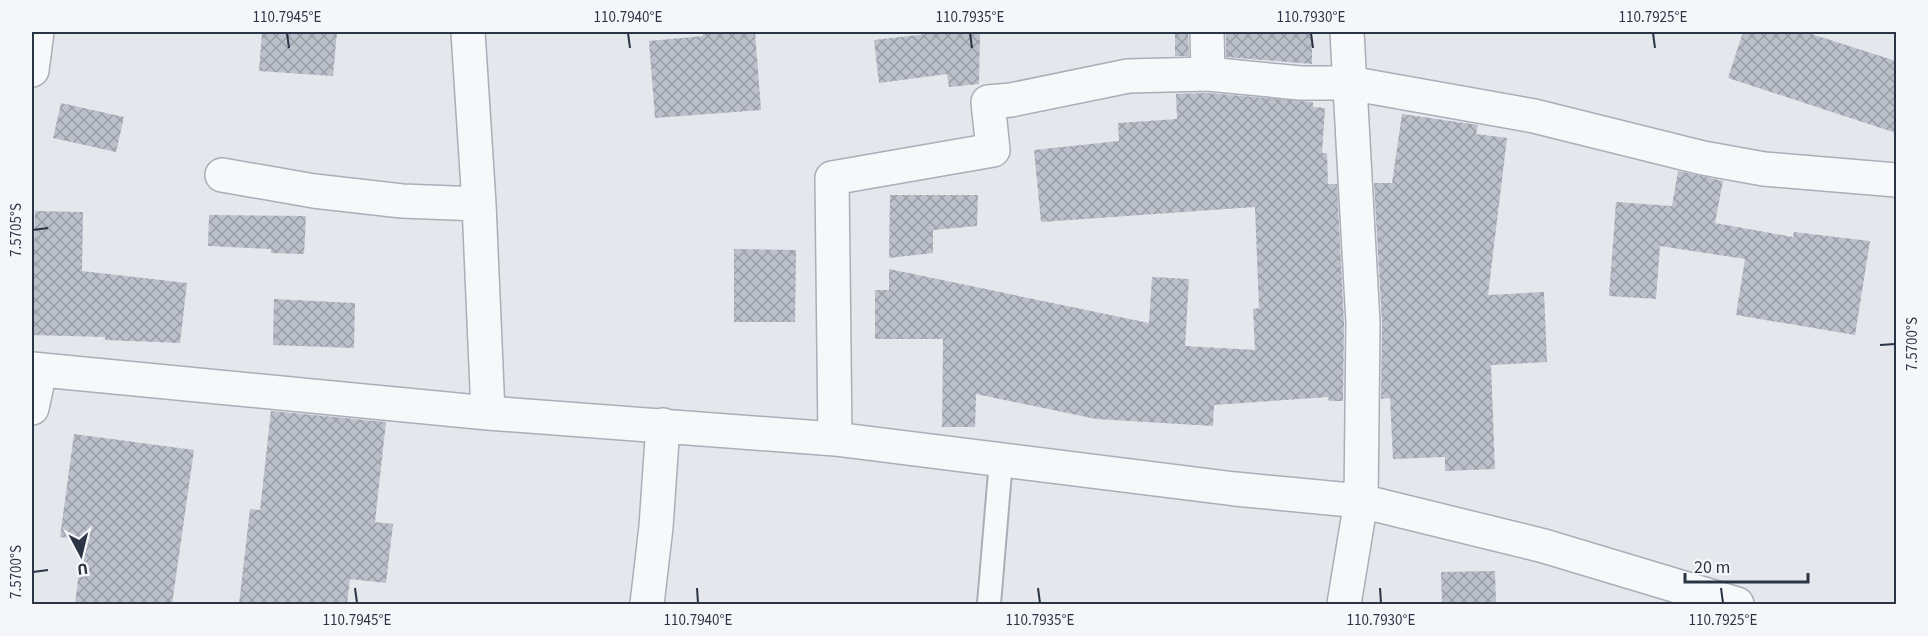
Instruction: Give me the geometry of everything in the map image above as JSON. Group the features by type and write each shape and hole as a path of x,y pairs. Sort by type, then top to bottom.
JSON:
{"street":[{"path":"32,70 37,32"},
{"path":"468,32 479,204 488,413"},
{"path":"1207,32 1208,74"},
{"path":"1344,604 1361,501 1363,323 1347,32"},
{"path":"835,440 832,178 993,150 988,102 1011,100 1128,76 1208,74 1300,83 1349,83 1534,116 1702,158 1764,169 1896,180"},
{"path":"222,174 314,191 402,201 479,204"},
{"path":"32,408 36,370 488,413 835,440 1235,489 1361,501 1544,546 1737,604"},
{"path":"646,604 656,527 663,425"}],"lane":[{"path":"989,604 1000,460"}],"building":[{"path":"262,32 337,32 333,76 259,71"},
{"path":"703,32 755,32 761,110 655,118 649,41 703,36"},
{"path":"944,32 980,32 979,84 949,87 947,74 879,83 874,40"},
{"path":"1175,32 1188,32 1189,56 1175,56"},
{"path":"1226,32 1312,32 1312,64 1226,57"},
{"path":"1743,32 1805,32 1896,61 1896,133 1728,78"},
{"path":"1207,93 1313,102 1313,107 1325,108 1322,153 1327,153 1328,184 1337,184 1344,323 1343,401 1329,401 1328,397 1214,405 1213,426 1096,419 976,394 975,427 942,427 943,339 875,339 875,290 889,290 889,269 1149,323 1152,277 1189,279 1185,346 1255,350 1253,309 1259,308 1255,207 1041,222 1034,150 1119,141 1118,123 1177,119 1176,94"},
{"path":"61,103 124,117 116,152 53,138"},
{"path":"1402,114 1478,125 1476,134 1507,138 1488,295 1544,292 1547,362 1491,365 1495,469 1445,471 1445,457 1393,459 1390,398 1381,399 1382,322 1374,183 1392,183"},
{"path":"1678,171 1723,181 1715,223 1793,237 1794,232 1870,241 1855,335 1736,315 1745,259 1660,246 1656,299 1609,296 1616,202 1672,206"},
{"path":"890,195 978,195 977,226 933,230 933,253 889,258"},
{"path":"35,211 83,212 82,271 187,283 180,343 105,340 105,337 32,335"},
{"path":"209,215 306,216 304,254 271,253 271,249 208,246"},
{"path":"734,249 796,250 795,322 734,322"},
{"path":"274,299 355,303 354,348 273,345"},
{"path":"271,411 386,422 375,522 393,524 386,583 350,579 347,604 239,604 250,509 260,510"},
{"path":"74,434 194,450 172,604 75,604 83,540 60,537"},
{"path":"1495,571 1496,604 1442,604 1441,572"}]}
